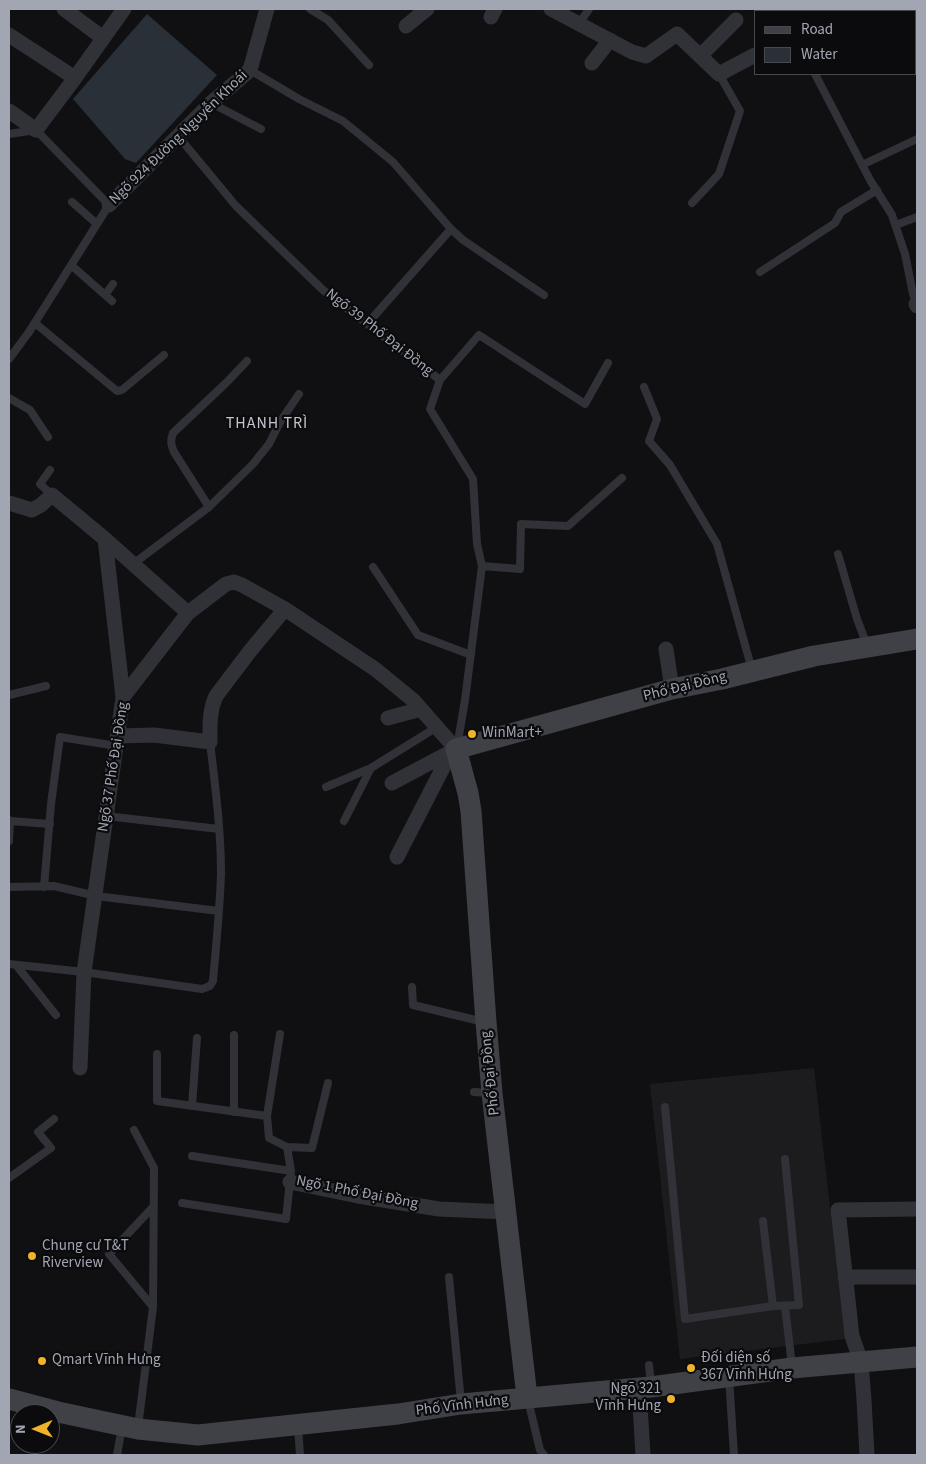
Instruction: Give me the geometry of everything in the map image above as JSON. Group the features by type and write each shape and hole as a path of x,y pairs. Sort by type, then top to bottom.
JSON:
{"street":[{"path":"64,9 103,38"},
{"path":"9,111 36,130 124,9"},
{"name":"Ngõ 924 Đường Nguyễn Khoái","path":"109,205 211,102 250,70 267,9"},
{"path":"406,26 427,9"},
{"path":"551,9 632,52 646,56 677,34 719,74 754,56"},
{"path":"700,56 736,20"},
{"path":"9,35 75,78"},
{"path":"592,63 610,40"},
{"path":"9,503 32,510 52,495 188,613"},
{"path":"105,539 124,698"},
{"name":"Ngõ 37 Phố Đại Đồng","path":"80,1068 84,972 124,698 188,613 226,584 234,582 242,584 285,609 375,670 413,700 437,727"},
{"path":"118,741 154,735 210,742 210,713 216,696 285,609"},
{"name":"Phố Đại Đồng","path":"454,751 672,689 722,679 814,656 917,639"},
{"path":"666,649 672,689"},
{"path":"388,718 421,709"},
{"name":"Phố Đại Đồng","path":"437,727 454,751 468,793 471,811 486,1022 483,1092 506,1212 527,1397"},
{"path":"392,783 454,751"},
{"path":"397,857 454,751"},
{"name":"Ngõ 1 Phố Đại Đồng","path":"291,1177 358,1196 439,1209 506,1212"},
{"path":"867,1455 860,1362 852,1336 838,1210 917,1209"},
{"path":"844,1276 917,1277"},
{"name":"Phố Vĩnh Hưng","path":"9,1399 58,1412 130,1427 198,1436 398,1414 461,1404 645,1387 792,1368 917,1357"},
{"path":"642,1455 645,1387"}],"lane":[{"path":"310,9 328,20 369,65"},
{"path":"578,24 589,9"},
{"path":"250,70 299,99 343,121 393,162 463,240 544,295"},
{"path":"692,203 718,174 740,112 719,74"},
{"path":"816,75 862,165 892,215 905,254 913,294 917,304"},
{"path":"211,102 261,129"},
{"path":"9,134 36,130 109,205"},
{"name":"Ngõ 39 Phố Đại Đồng","path":"178,136 236,206 322,290 368,323 440,380 430,409 473,479 477,544 482,566 471,655 454,751"},
{"path":"862,165 917,139"},
{"path":"760,272 835,223 841,212 876,190"},
{"path":"72,202 97,224"},
{"name":"Ngõ 924 Đường Nguyễn Khoái","path":"9,360 35,323 109,205"},
{"path":"896,225 917,217"},
{"path":"368,323 451,228"},
{"path":"72,265 108,298 113,284"},
{"path":"35,323 117,391 122,390 164,355"},
{"path":"440,380 479,335 585,404 608,363"},
{"path":"208,507 174,452 171,439 173,433 247,361"},
{"path":"644,387 657,419 649,441 670,465 717,544 752,670"},
{"path":"133,564 208,507 253,464 270,444 280,422 299,394"},
{"path":"9,398 30,410 48,438"},
{"path":"50,470 40,484 52,495"},
{"path":"482,566 520,569 521,524 568,526 622,478"},
{"path":"838,554 867,647"},
{"path":"373,567 418,635 471,655"},
{"path":"9,695 46,686"},
{"path":"326,787 370,768 437,727"},
{"path":"44,887 60,738 118,741"},
{"path":"13,964 202,989 210,986 219,911 221,872 219,829 210,742"},
{"path":"344,821 370,768"},
{"path":"106,816 219,829"},
{"path":"9,841 10,820 50,824"},
{"path":"9,887 54,886 96,896 219,911"},
{"path":"13,964 56,1015"},
{"path":"412,987 413,1005 486,1022"},
{"path":"280,1034 267,1116 269,1138 287,1147 312,1148 328,1082"},
{"path":"234,1035 234,1112"},
{"path":"192,1106 197,1038"},
{"path":"157,1054 157,1101 267,1116"},
{"path":"664,1107 685,1319 773,1306 799,1305 785,1160"},
{"path":"9,1178 51,1148 38,1132 54,1119"},
{"path":"117,1455 130,1427 153,1308 154,1168 134,1130"},
{"name":"Ngõ 1 Phố Đại Đồng","path":"287,1147 291,1177"},
{"path":"182,1203 286,1219 291,1177 192,1156"},
{"path":"153,1207 109,1254 153,1308"},
{"path":"763,1221 773,1306"},
{"path":"449,1277 461,1404"},
{"path":"785,1306 792,1368"},
{"path":"645,1387 649,1365"},
{"path":"729,1376 734,1455"},
{"path":"527,1397 540,1450 544,1455"},
{"path":"298,1425 300,1455"}],"shaded area":[{"path":"814,1068 845,1339 680,1359 650,1084"}],"water":[{"path":"147,14 217,75 136,163 125,159 73,99"}],"place":[{"name":"WinMart+","path":"472,734"},
{"name":"Chung cư T&T Riverview","path":"32,1256"},
{"name":"Qmart Vĩnh Hưng","path":"42,1361"},
{"name":"Đối diện số 367 Vĩnh Hưng","path":"691,1368"},
{"name":"Ngõ 321 Vĩnh Hưng","path":"671,1399"}],"district":[{"name":"THANH TRÌ","path":"267,424"}]}
